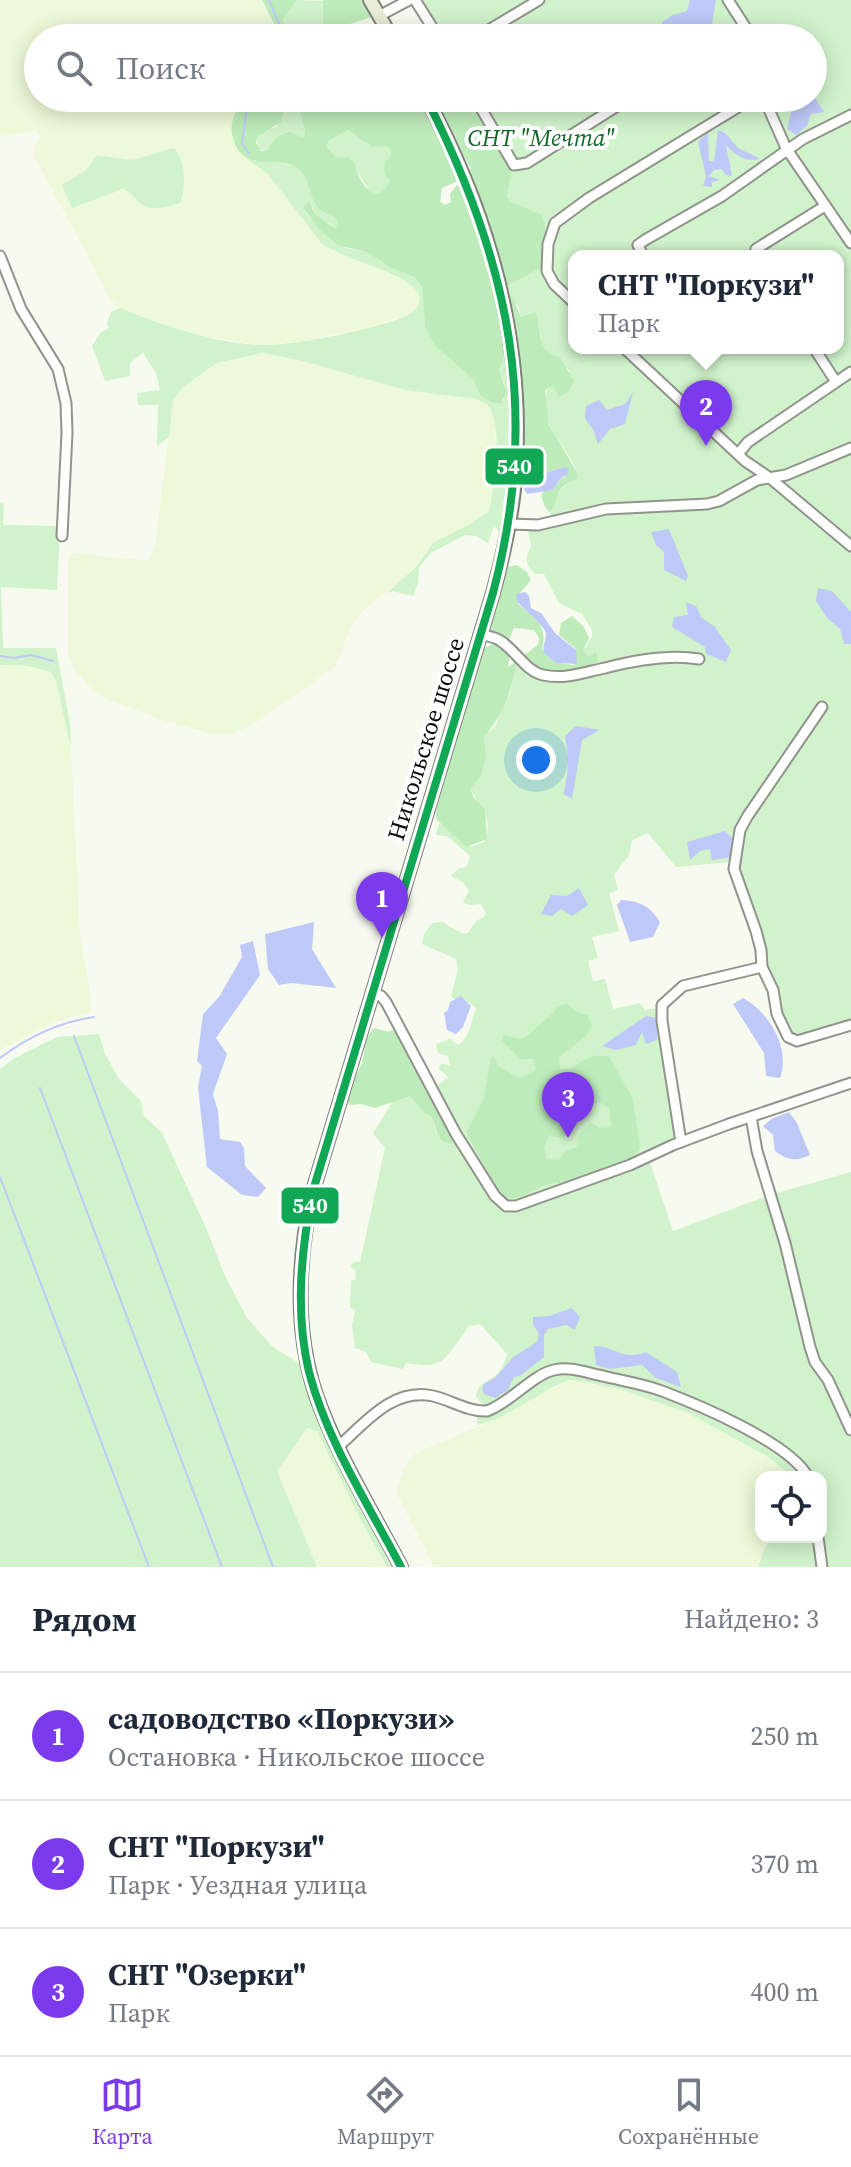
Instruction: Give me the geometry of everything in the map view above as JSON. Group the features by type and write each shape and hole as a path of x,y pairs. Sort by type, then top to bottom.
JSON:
{"main road":[{"path":"370,0 384,24"},
{"name":"Никольское шоссе","path":"401,1567 338,1447 315,1393 303,1331 300,1268 312,1194 481,634 509,524 516,469 517,395 505,311 477,207 433,112"}],"street":[{"path":"379,16 412,0 429,24"},
{"path":"499,24 539,0"},
{"path":"728,0 743,24"},
{"path":"483,112 514,165 527,163 608,112"},
{"path":"568,297 554,284 547,271 548,244 555,223 589,198 730,112"},
{"path":"770,112 787,149 851,243"},
{"path":"640,250 638,245 722,196 769,165 787,149 851,115"},
{"path":"757,250 825,206"},
{"path":"0,256 21,309 58,369 67,433 62,536"},
{"path":"630,354 738,454 851,546"},
{"path":"818,354 836,382"},
{"path":"738,454 748,442 851,372"},
{"path":"509,524 538,525 606,509 707,504 719,501 757,480 804,468 851,448"},
{"path":"481,634 499,640 544,676 585,675 601,668 646,660 699,659"},
{"path":"822,707 747,817 740,830 734,869 756,931 762,967 773,990 782,1029 788,1037 797,1041 851,1025"},
{"path":"681,1142 665,1046 662,1005 683,986 762,967"},
{"path":"374,993 386,1002 456,1134 495,1196 506,1206 516,1206 630,1165 681,1142 851,1083"},
{"path":"751,1117 757,1151 785,1243 810,1347 851,1430"},
{"path":"338,1447 389,1402 408,1395 433,1396 475,1411 487,1411 550,1371 564,1369 645,1386 710,1411 777,1447 798,1462 804,1471"},
{"path":"819,1543 822,1567"}],"green space":[{"path":"0,0 262,0 274,24 24,24 24,112 237,112 232,136 240,153 268,174 321,243 332,251 407,281 419,294 420,302 409,314 370,327 301,341 262,345 192,335 120,308 111,300 35,157 34,151 41,136 36,130 0,136","holes":["174,148 180,155 184,195 155,209 142,204 127,190 109,193 62,186 85,171 97,154 132,160"]},
{"path":"262,0 297,0 283,19 284,24 274,24"},
{"path":"297,0 324,1 323,24 284,24 283,19"},
{"path":"323,0 362,0 372,17 350,24 323,24"},
{"name":"СНТ \"Мечта\"","path":"410,0 851,0 851,1021 799,1038 781,1015 770,974 755,958 757,954 730,862 676,867 648,833 632,840 629,855 614,875 618,890 609,893 619,931 592,937 598,958 588,961 593,981 605,979 613,1009 640,1003 645,1010 665,1007 683,1140 646,1151 673,1231 770,1195 851,1172 851,1567 758,1567 768,1543 827,1543 827,1471 786,1471 768,1457 688,1413 623,1390 570,1380 497,1419 478,1425 475,1408 483,1404 476,1397 477,1392 481,1385 500,1371 507,1354 480,1324 468,1326 448,1355 433,1364 406,1363 403,1369 371,1362 366,1352 355,1348 352,1325 355,1310 350,1308 351,1281 356,1279 355,1270 350,1266 360,1262 385,1148 373,1133 393,1101 410,1096 432,1117 436,1133 443,1141 436,1087 448,1077 438,1068 441,1064 450,1065 448,1056 438,1053 436,1044 450,1039 458,1045 462,1042 468,1034 476,1008 462,997 454,999 451,996 458,969 456,959 422,944 424,934 432,923 442,922 463,934 468,933 486,913 481,904 463,902 469,891 464,883 451,876 467,866 470,856 447,836 436,835 439,823 471,847 484,842 487,818 471,787 482,772 486,758 484,737 496,725 510,693 517,661 548,671 568,673 598,662 595,651 589,658 583,650 592,637 592,630 582,614 559,603 544,574 535,574 527,563 531,546 528,531 554,525 550,513 557,495 578,474 544,410 544,398 549,387 554,388 570,371 542,347 539,323 533,312 521,317 518,305 508,301 505,287 544,266 541,214 511,202 507,195 512,168 478,112 827,112 827,24 425,24"},
{"path":"236,112 284,112 281,122 258,136 256,143 261,151 267,150 276,137 290,131 304,136 299,112 427,113 458,181 442,188 440,202 445,205 451,202 450,194 457,185 465,191 495,299 506,353 499,370 507,393 501,403 481,397 473,379 435,346 425,327 422,287 414,277 391,268 367,252 337,245 318,228 303,207 309,201 315,214 336,229 337,220 317,206 301,171 284,163 245,157 238,150 232,133","holes":["348,130 371,146 385,146 391,150 384,168 385,177 390,180 385,189 375,195 367,189 354,162 349,158 336,157 327,147 329,140"]},
{"path":"285,112 299,112 304,136 290,131 276,137 267,150 258,150 257,136 276,127"},
{"path":"441,112 478,112 512,168 507,196 511,202 541,214 544,221 544,266 505,287 470,167"},
{"path":"348,130 371,146 385,146 391,150 392,156 384,170 385,177 391,180 381,193 375,195 370,192 349,158 336,157 327,146 329,139"},
{"path":"174,148 181,159 184,174 180,203 149,207 123,189 72,208 62,185 85,171 97,155 132,160"},
{"path":"243,156 299,169 319,206 337,220 336,229 315,214 313,207 306,213 333,242 367,252 391,268 414,277 422,287 425,327 435,346 473,379 481,397 494,403 504,400 506,389 499,370 506,353 511,471 505,517 499,534 496,527 493,528 488,543 476,536 465,535 431,553 419,567 418,584 413,596 393,591 387,593 415,568 433,543 489,511 497,442 488,405 476,399 405,390 299,360 262,353 217,363 184,386 173,400 169,437 157,446 158,405 138,405 137,393 160,390 156,373 143,353 130,363 130,376 105,381 92,346 101,332 109,328 107,323 111,312 120,308 207,337 261,345 294,343 360,330 399,319 417,307 418,293 401,278 321,243 268,174"},
{"path":"512,296 521,317 536,314 543,346 560,357 574,381 569,391 559,397 554,388 549,387 545,391 549,425 578,474 577,479 560,490 550,513 541,495 544,491 553,490 565,477 565,467 541,474 529,468 526,481 522,480 523,393 508,301"},
{"path":"262,353 299,360 405,390 476,399 488,405 496,424 493,484 489,511 484,516 433,543 403,581 362,612 351,626 335,667 255,723 231,734 209,733 162,720 107,699 88,685 74,668 68,653 68,558 72,553 149,561 155,548 173,400 184,386 217,363"},
{"path":"0,502 4,503 3,525 60,526 57,590 1,587 3,648 56,648 70,724 71,748 56,681 51,672 28,666 0,665"},
{"path":"517,565 527,572 531,580 520,593 518,604 542,628 545,653 556,661 575,665 575,648 559,635 561,623 572,616 584,627 589,638 583,650 589,657 596,651 598,662 572,672 542,673 523,656 538,645 539,638 534,630 514,628 508,642 490,632 508,567"},
{"path":"495,643 510,654 508,667 517,661 506,702 484,737 486,758 481,776 471,788 473,797 485,810 487,839 466,847 436,819 436,811 483,649"},
{"path":"0,665 38,668 51,672 56,681 71,748 80,938 91,998 90,1013 59,1020 0,1050"},
{"path":"567,1003 576,1012 588,1015 592,1026 586,1036 559,1057 560,1069 571,1069 595,1056 610,1058 633,1099 640,1149 628,1159 595,1173 507,1198 498,1190 466,1133 484,1098 491,1058 494,1056 498,1066 519,1078 536,1070 533,1059 521,1059 502,1041 503,1035 520,1039 526,1037 556,1008","holes":["599,1102 609,1108 611,1127 600,1128 590,1122 579,1135 577,1147 566,1151 559,1160 547,1159 544,1148 549,1136 561,1138 566,1135 559,1112 563,1107 574,1110"]},
{"path":"374,1028 388,1032 393,1030 397,1034 454,1135 452,1144 440,1138 432,1117 410,1096 375,1108 347,1102 367,1039"},
{"path":"99,1034 105,1054 119,1079 141,1101 144,1116 162,1133 224,1274 247,1318 272,1346 303,1366 320,1425 391,1567 387,1567 360,1519 317,1431 307,1428 277,1471 317,1567 0,1567 0,1069 57,1037"},
{"path":"571,1380 623,1390 688,1413 789,1471 755,1471 755,1543 768,1543 758,1567 434,1567 396,1492 405,1466 416,1453 497,1419 517,1405"},
{"path":"306,1428 317,1431 387,1567 317,1567 277,1471"}],"water":[{"path":"690,0 716,0 712,24 662,24 673,15 687,11"},
{"path":"791,112 824,112 811,114 807,126 796,135 787,129"},
{"path":"718,130 740,149 760,159 741,157 726,145 732,176 721,169 714,170 709,176 720,180 712,182 712,187 703,186 706,176 698,142 708,132 709,161 714,161"},
{"path":"633,392 625,424 610,429 598,444 593,429 585,419 586,406 599,400 607,410 625,404"},
{"path":"565,467 569,469 568,474 560,479 553,490 527,494 525,491 529,468 541,474"},
{"path":"669,529 688,576 686,581 664,570 664,552 656,545 651,532"},
{"path":"818,588 832,591 851,612 851,644 844,644 840,629 827,618 816,601"},
{"path":"525,592 531,608 541,613 555,633 576,650 577,664 556,663 544,653 545,630 516,600 517,594"},
{"path":"686,602 696,606 701,617 715,627 731,650 726,662 706,654 705,647 672,627 674,617 688,615"},
{"path":"576,726 600,730 582,740 572,799 563,794 568,765 565,736"},
{"path":"725,831 735,841 731,857 712,860 710,849 700,851 690,860 687,842"},
{"path":"579,888 588,905 572,916 561,909 552,916 541,914 551,895 567,896"},
{"path":"621,900 639,903 652,912 660,922 653,937 630,942 617,905"},
{"path":"314,922 312,949 336,988 291,983 279,985 268,969 265,934"},
{"path":"253,941 260,975 216,1038 227,1054 213,1094 220,1139 240,1142 244,1148 245,1166 266,1188 258,1197 242,1195 207,1167 198,1088 202,1066 197,1061 203,1014 219,997 242,957 240,945"},
{"path":"461,996 471,1006 463,1027 456,1034 447,1030 444,1013 450,1002"},
{"path":"743,998 761,1012 775,1032 783,1055 780,1078 766,1076 764,1053 733,1004"},
{"path":"646,1016 657,1018 657,1040 646,1044 642,1032 636,1045 616,1050 602,1046"},
{"path":"789,1112 810,1155 800,1159 788,1158 775,1151 773,1135 763,1126"},
{"path":"572,1308 580,1317 575,1330 566,1325 548,1329 544,1335 544,1357 520,1376 514,1377 508,1390 495,1398 484,1394 484,1384 496,1377 513,1357 537,1342 539,1333 533,1325 533,1317 549,1316"},
{"path":"594,1346 630,1355 646,1352 677,1372 681,1387 656,1378 642,1365 610,1369 596,1365"}],"waterway":[{"path":"269,0 279,24"},
{"path":"246,112 242,144 249,153"},
{"path":"0,656 14,658 31,655 53,661"},
{"path":"0,1058 44,1032 94,1017"},
{"path":"74,1036 273,1567"},
{"path":"40,1088 222,1567"},
{"path":"0,1177 149,1567"}],"transit line":[{"name":"540","path":"401,1567 349,1472 317,1398 305,1350 301,1283 312,1194 493,593 507,527 515,463 515,401 509,340 497,279 479,219 433,112"}],"place":[{"name":"СНТ \"Поркузи\"","path":"706,446"},
{"name":"садоводство «Поркузи»","path":"382,938"},
{"name":"СНТ \"Озерки\"","path":"568,1138"}]}
